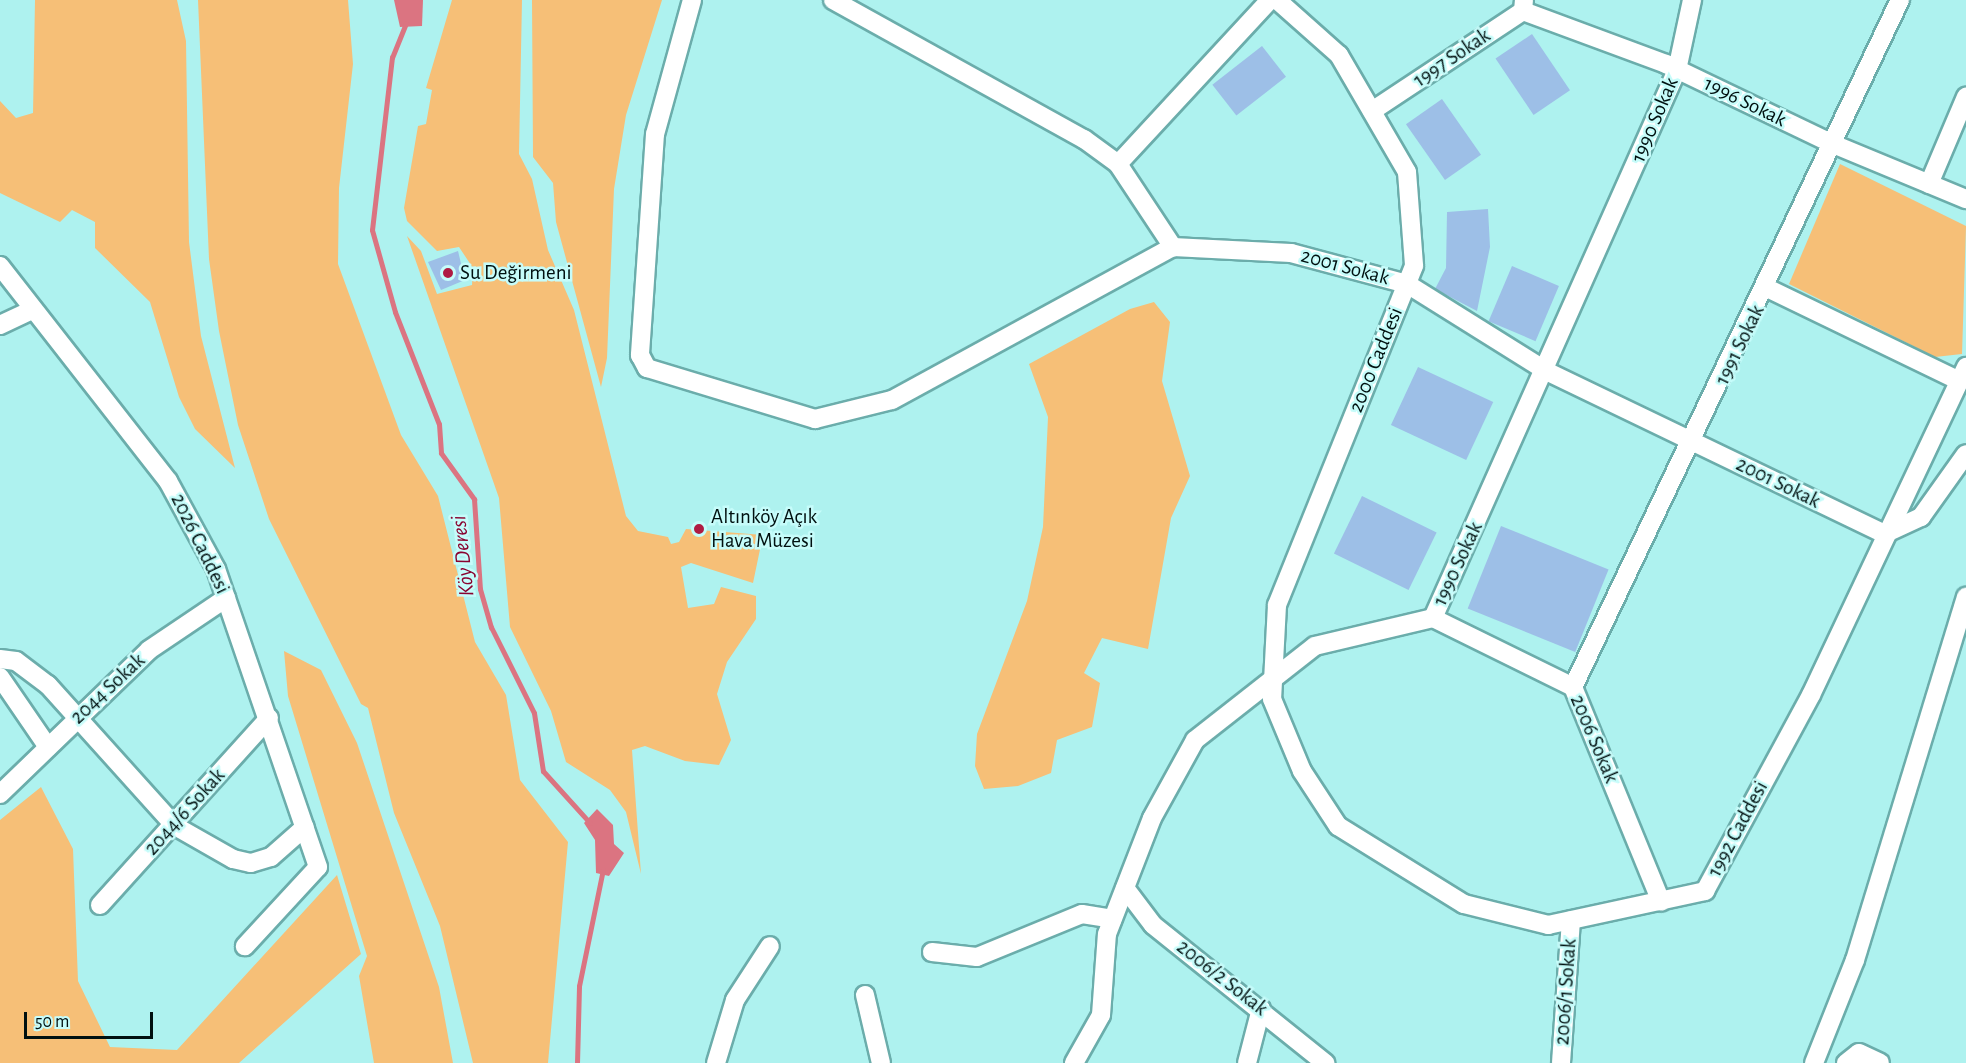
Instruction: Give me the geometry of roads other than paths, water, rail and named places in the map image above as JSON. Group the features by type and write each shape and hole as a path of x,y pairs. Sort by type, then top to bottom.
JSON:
{"street":[{"path":"692,0 655,134 641,320 640,355 647,368 815,419 891,400 1173,247 1118,164 1084,139 833,0"},
{"path":"1118,164 1270,0"},
{"name":"2000 Caddesi","path":"1273,684 1277,605 1414,266 1407,172 1339,55 1277,0"},
{"name":"1990 Sokak","path":"1074,1063 1101,1015 1113,919 1173,771 1195,740 1273,684 1315,646 1433,618 1545,371 1677,70 1692,0"},
{"name":"1991 Sokak","path":"1573,687 1767,288 1900,0"},
{"name":"1997 Sokak","path":"1372,111 1523,5"},
{"name":"1996 Sokak","path":"1523,5 1677,70 1833,144 1966,199"},
{"path":"1929,184 1966,97"},
{"name":"2001 Sokak","path":"1173,247 1291,253 1407,284 1545,371 1884,534"},
{"name":"2026 Caddesi","path":"0,266 32,310 168,481 226,598 269,718 318,867 245,946"},
{"path":"1767,288 1963,374"},
{"path":"0,325 32,310"},
{"name":"1992 Caddesi","path":"1273,684 1272,699 1302,771 1338,826 1464,904 1548,925 1705,891 1811,695 1884,534 1963,374"},
{"path":"1884,534 1921,516 1966,454"},
{"path":"1814,1063 1855,960 1966,597"},
{"name":"2044 Sokak","path":"0,794 149,650 226,598"},
{"name":"2006 Sokak","path":"1433,618 1573,687 1661,902"},
{"path":"0,659 16,661 32,673 77,718 175,826 251,863 272,857 305,827"},
{"path":"0,677 48,747"},
{"name":"2044/6 Sokak","path":"100,905 175,826 269,718"},
{"name":"2006/2 Sokak","path":"1125,888 1153,925 1261,1009 1325,1063"},
{"path":"932,952 977,957 1082,914 1113,919"},
{"name":"2006/1 Sokak","path":"1561,1063 1571,921"},
{"path":"716,1063 735,1000 770,946"},
{"path":"865,994 881,1063"},
{"path":"1247,1063 1261,1009"},
{"path":"1846,1063 1859,1053 1880,1063"}],"waterway":[{"name":"Köy Deresi","path":"406,23 392,57 372,230 395,312 439,424 441,453 474,499 480,589 491,627 534,713 543,771 590,823"},
{"name":"Köy Deresi","path":"577,1063 579,986 603,869"}],"place":[{"name":"Su Değirmeni","path":"448,273"},
{"name":"Altınköy Açık Hava Müzesi","path":"699,529"}]}
